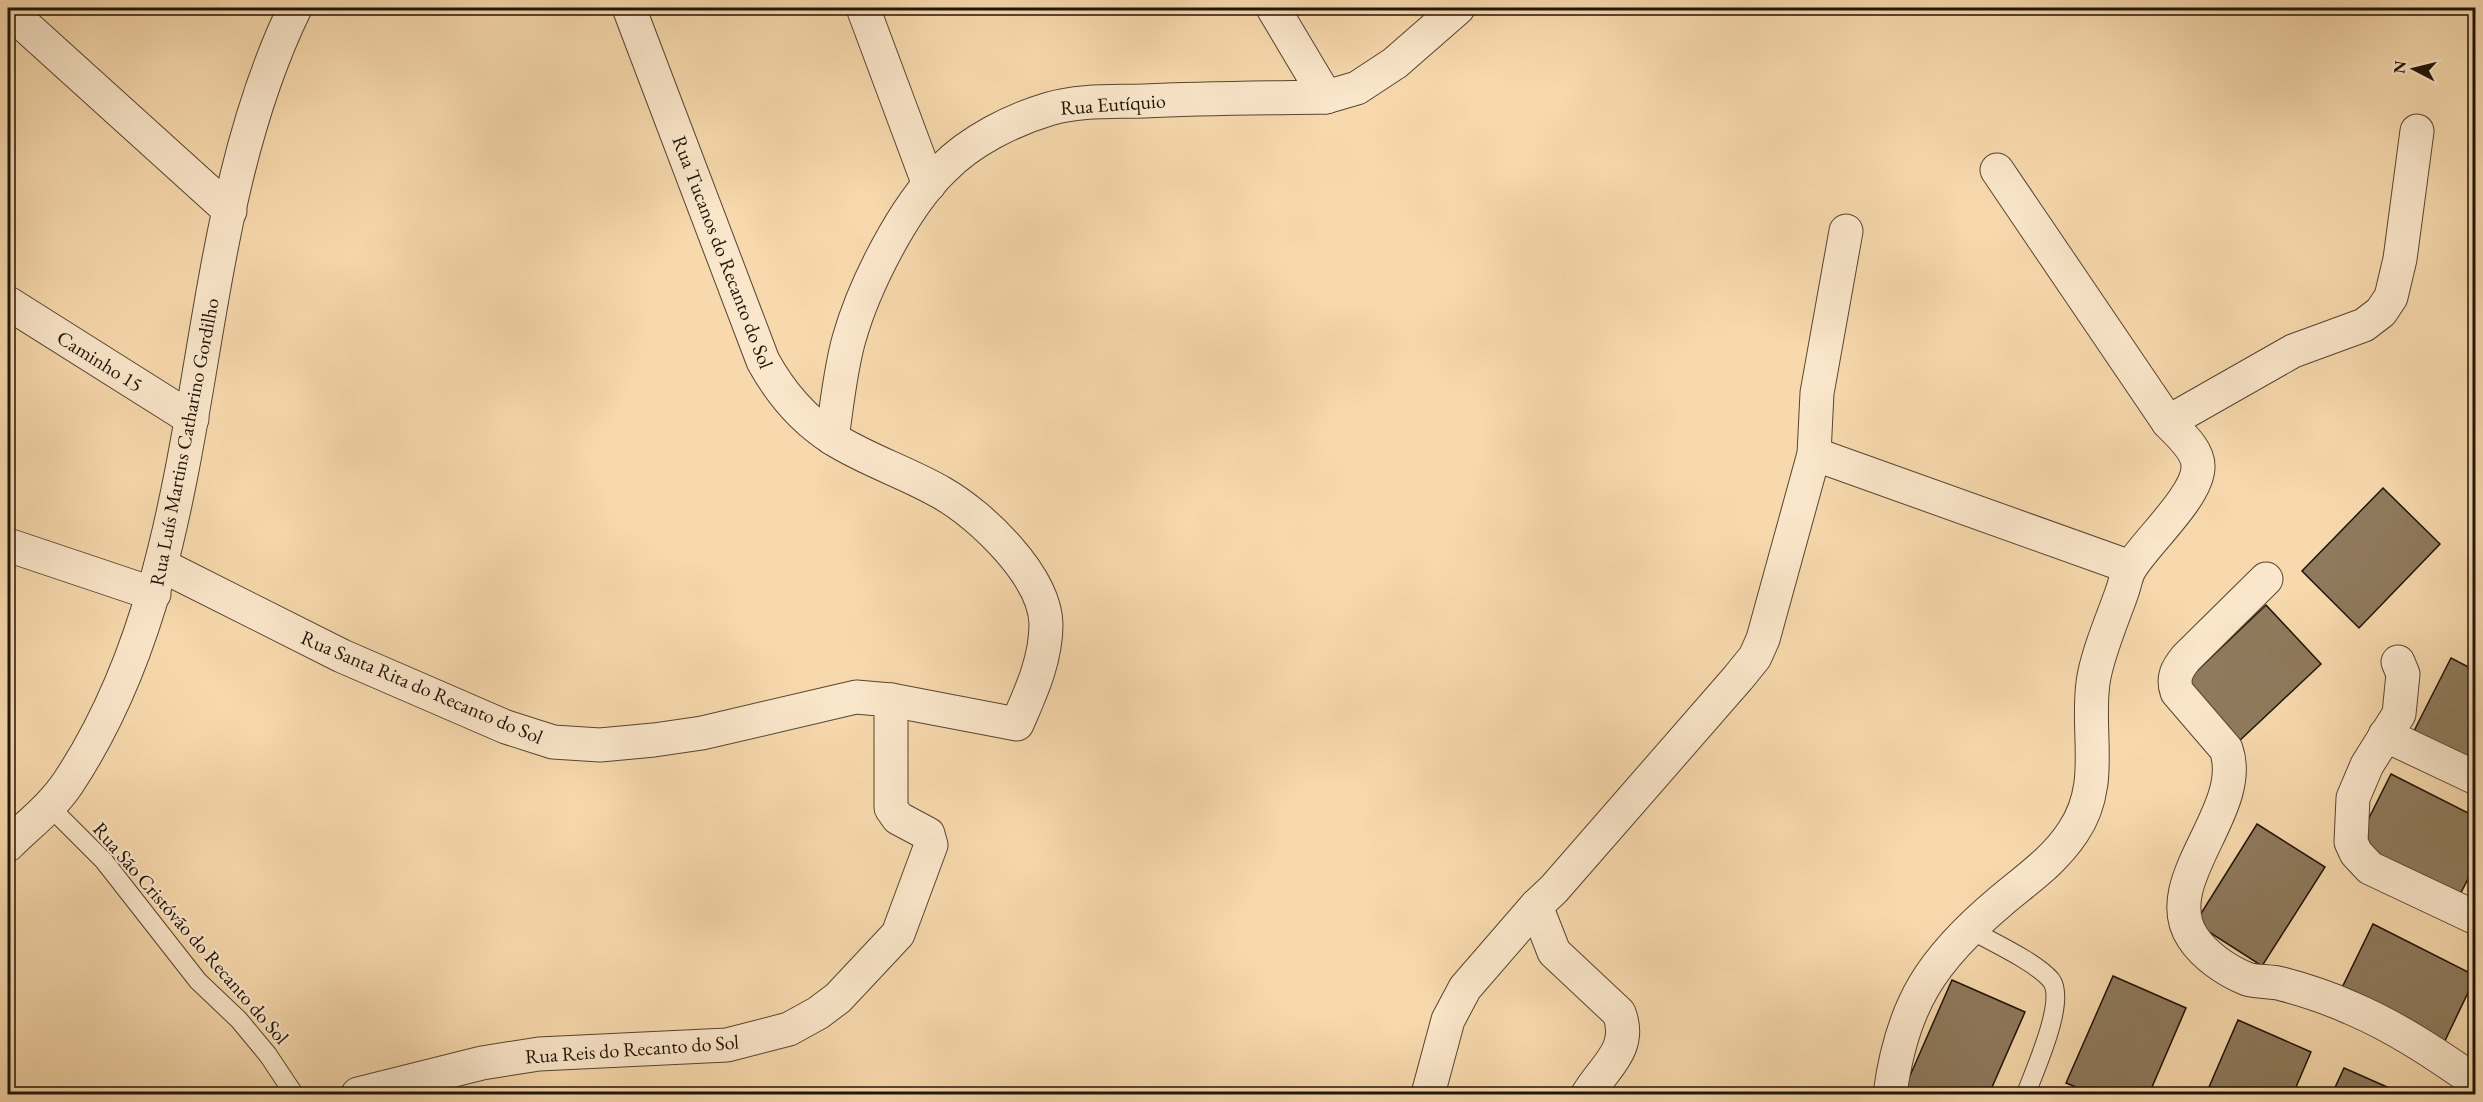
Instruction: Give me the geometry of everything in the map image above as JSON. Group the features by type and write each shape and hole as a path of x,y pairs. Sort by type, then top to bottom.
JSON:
{"street":[{"name":"Rua Luís Martins Catharino Gordilho","path":"8,844 49,806 67,784 92,742 128,665 157,580 192,419 230,211 254,108 295,8"},
{"name":"Rua Tucanos do Recanto do Sol","path":"629,8 763,360 790,404 832,438 944,494 996,536 1024,567 1036,589 1046,623 1039,676 1017,724"},
{"path":"863,8 929,185"},
{"path":"1273,8 1326,97"},
{"name":"Rua Eutíquio","path":"832,438 849,339 868,285 898,230 929,185 942,169 965,150 999,129 1050,109 1099,102 1326,97 1357,88 1395,63 1458,8"},
{"path":"20,21 230,211"},
{"path":"2168,422 2293,351 2364,325 2381,312 2391,297 2400,259 2417,131"},
{"path":"1890,1095 1896,1052 1912,1006 1941,959 1969,929 2040,871 2074,832 2089,800 2094,775 2093,682 2130,567 2181,503 2197,474 2198,464 2189,444 2168,422 1997,170"},
{"path":"1428,1095 1448,1020 1465,988 1536,906 1577,863 1755,657 1768,624 1814,454 1817,393 1845,231"},
{"name":"Caminho 15","path":"8,303 192,419"},
{"path":"1814,454 2130,567"},
{"name":"Rua Santa Rita do Recanto do Sol","path":"8,545 157,580 506,727 553,742 600,745 654,740 714,730 856,697 891,700 1017,724"},
{"path":"2266,579 2186,658 2178,668 2174,682 2177,692 2226,748 2229,757 2226,792 2186,888 2184,914 2191,937 2209,957 2249,980 2280,983 2351,1008 2436,1054 2475,1082"},
{"path":"2398,662 2403,674 2399,714 2367,765 2353,798 2351,842 2356,853 2370,868 2475,918"},
{"name":"Rua Reis do Recanto do Sol","path":"358,1095 482,1063 539,1054 727,1045 789,1029 818,1013 838,998 898,934 931,845 928,834 898,818 891,808 891,700"},
{"path":"2385,735 2475,778"},
{"path":"1536,906 1554,952 1619,1013 1624,1035 1619,1052 1588,1095"}],"lane":[{"name":"Rua São Cristóvão do Recanto do Sol","path":"49,806 104,861 198,981 239,1020 268,1055 294,1095"},
{"path":"1969,929 2023,960 2051,981 2056,994 2054,1015 2026,1095"}],"building":[{"path":"2383,488 2440,544 2359,628 2302,571"},
{"path":"2266,605 2321,664 2236,744 2182,685"},
{"path":"2451,658 2476,671 2476,762 2414,731"},
{"path":"2391,774 2476,817 2476,864 2458,898 2355,846"},
{"path":"2257,824 2325,867 2262,966 2195,923"},
{"path":"2373,924 2476,976 2441,1049 2338,996"},
{"path":"2113,976 2186,1008 2149,1094 2093,1094 2066,1083"},
{"path":"1952,980 2025,1012 1989,1094 1921,1094 1905,1087"},
{"path":"2238,1020 2311,1052 2293,1094 2206,1094"},
{"path":"2344,1068 2403,1094 2332,1094"}]}
